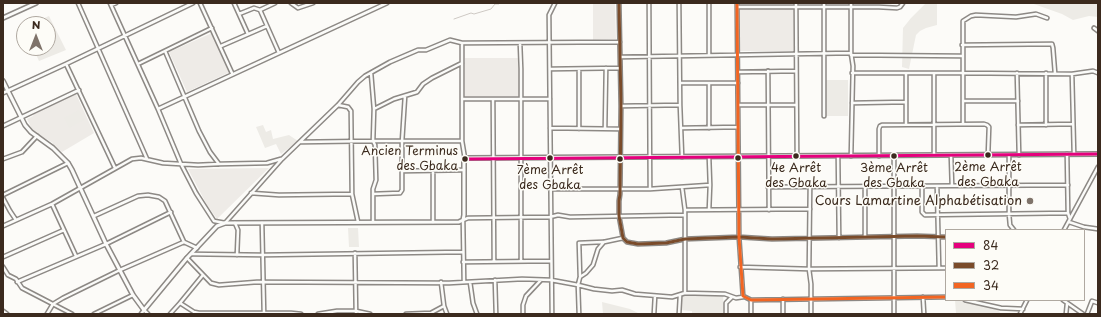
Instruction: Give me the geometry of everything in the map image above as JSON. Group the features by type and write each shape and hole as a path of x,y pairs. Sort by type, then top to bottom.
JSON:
{"street":[{"path":"3,18 36,3"},
{"path":"78,3 147,159"},
{"path":"116,3 110,4 158,109 181,164 214,221 225,223 457,223 468,218 522,218 550,217 558,215 570,217 684,215"},
{"path":"3,93 193,3"},
{"path":"200,3 232,73"},
{"path":"234,3 248,34"},
{"path":"239,14 254,8 260,10 275,3"},
{"path":"290,3 298,8 313,3"},
{"path":"158,109 232,73 387,3"},
{"path":"552,314 549,15 554,3"},
{"path":"619,3 621,106 620,188 618,216 623,238 627,242 638,244 666,243 685,239 738,237 772,239 945,237"},
{"path":"649,3 650,188"},
{"path":"679,3 682,157"},
{"path":"709,55 710,3"},
{"path":"737,3 738,237 740,241 740,267 744,297"},
{"path":"796,3 797,156"},
{"path":"824,3 824,116"},
{"path":"737,7 796,8 879,5 897,8 900,7 902,3"},
{"path":"851,5 851,156"},
{"path":"260,10 279,52"},
{"path":"963,124 962,24 970,16 976,15 1021,17 1036,14 1047,18"},
{"path":"220,46 266,26"},
{"path":"138,64 212,28"},
{"path":"1094,28 1098,31"},
{"path":"141,314 187,258 217,226 225,223 282,159 365,76 399,58 418,50 426,50 447,40 462,43 620,42"},
{"path":"462,43 462,142 465,159 463,220 464,282"},
{"path":"520,43 522,261"},
{"path":"962,44 1052,44 1054,48 1054,73"},
{"path":"166,51 199,131 218,164"},
{"path":"620,57 824,54 962,56"},
{"path":"374,109 394,99 417,92 423,84 432,78 462,63"},
{"path":"66,64 115,168"},
{"path":"605,128 606,68"},
{"path":"550,69 620,68"},
{"path":"579,69 579,129"},
{"path":"768,71 769,210"},
{"path":"738,72 796,71"},
{"path":"372,73 374,109 373,141 375,145 376,180 373,189 373,222"},
{"path":"852,73 1098,73"},
{"path":"906,73 906,125"},
{"path":"934,73 934,155"},
{"path":"1017,73 1019,155"},
{"path":"1046,73 1046,125"},
{"path":"1072,74 1074,154"},
{"path":"3,81 20,117 31,132 53,148 68,163 82,188 106,244 133,295 148,314"},
{"path":"680,83 738,83"},
{"path":"709,83 709,128"},
{"path":"3,126 79,90"},
{"path":"373,194 402,192 404,96"},
{"path":"462,99 550,99"},
{"path":"492,99 494,262"},
{"path":"963,101 1018,101"},
{"path":"852,103 906,102"},
{"path":"338,104 348,107 351,111 352,194 358,222"},
{"path":"621,106 680,105"},
{"path":"738,105 796,105"},
{"path":"879,156 880,126 882,125 963,124 987,125 988,155"},
{"path":"1018,125 1073,124"},
{"path":"682,128 738,127"},
{"path":"550,128 620,129"},
{"path":"3,159 22,152 37,136"},
{"path":"300,142 462,142"},
{"path":"1067,154 1069,220"},
{"path":"465,159 1098,154"},
{"path":"894,155 894,314"},
{"path":"951,155 952,186"},
{"path":"1009,155 1009,214 1010,226 1013,229"},
{"path":"838,156 839,238"},
{"path":"709,157 709,210"},
{"path":"3,226 52,204 128,160 141,158 163,163 198,165 267,163 282,159"},
{"path":"16,220 3,196 68,163"},
{"path":"1064,229 1098,167"},
{"path":"433,170 433,222"},
{"path":"402,171 464,170"},
{"path":"550,189 650,188 710,185"},
{"path":"768,187 1068,185"},
{"path":"922,186 922,212 925,214 1068,213"},
{"path":"936,186 939,268"},
{"path":"682,187 685,210 685,293"},
{"path":"810,187 809,268 811,284 811,314"},
{"path":"865,187 865,237"},
{"path":"251,193 279,195 352,194"},
{"path":"94,216 138,196 143,195 159,197 162,198 171,212 184,242 197,248"},
{"path":"52,204 76,256"},
{"path":"685,210 810,209"},
{"path":"17,282 106,244 171,212"},
{"path":"1069,220 1084,227 1098,229"},
{"path":"235,223 238,230 237,255"},
{"path":"262,223 264,313"},
{"path":"3,258 64,230"},
{"path":"579,314 578,285 580,277 580,243 604,242 623,238"},
{"path":"47,314 53,304 120,270 184,242"},
{"path":"580,277 593,265 598,249 604,242"},
{"path":"191,254 263,255 463,252"},
{"path":"355,253 356,313"},
{"path":"187,258 211,282 219,285 263,282 355,283 551,280 578,285 594,290 622,290 631,294 672,298 685,293 725,294 736,298 744,297 751,300 945,297"},
{"path":"463,262 551,261"},
{"path":"3,267 8,275 14,278 22,288 72,314"},
{"path":"740,267 945,268"},
{"path":"170,314 203,275"},
{"path":"495,280 496,314"},
{"path":"522,314 526,296 541,280"},
{"path":"441,282 444,306 447,314"},
{"path":"470,282 473,303 477,314"},
{"path":"94,314 133,295"},
{"path":"654,314 655,296"},
{"path":"678,314 680,296"},
{"path":"726,314 726,303 732,297"},
{"path":"923,297 924,314"},
{"path":"783,299 783,314"},
{"path":"751,300 751,314"},
{"path":"970,301 1001,308 1023,309"},
{"path":"1020,314 1027,301"},
{"path":"1064,301 1083,314"},
{"path":"1086,314 1092,301 1098,303"},
{"path":"180,304 194,312 199,313 301,314"},
{"path":"1066,314 1067,304"},
{"path":"406,314 431,313 444,306"},
{"path":"3,311 7,314"},
{"path":"318,314 337,311 370,314"}],"shaded area":[{"path":"593,3 615,3 616,39 593,40"},
{"path":"926,3 937,4 937,25 926,28 916,35 909,69 902,67 903,28"},
{"path":"1031,3 1098,3 1098,17 1089,16 1073,20 1062,14"},
{"path":"794,9 794,51 739,51 739,10"},
{"path":"56,30 66,50 56,54"},
{"path":"212,33 230,72 187,92 169,52"},
{"path":"37,56 51,56 39,61"},
{"path":"465,58 519,58 519,96 465,96"},
{"path":"825,80 848,80 848,116 826,116"},
{"path":"76,94 94,133 62,152 52,145 53,143 33,131 27,119 34,114"},
{"path":"79,110 84,120 69,128 64,118"},
{"path":"263,125 266,132 271,130 273,139 289,135 298,141 281,154 276,144 265,148 256,127"},
{"path":"269,168 217,219 207,205 188,169"},
{"path":"348,228 358,228 359,247 349,247"},
{"path":"685,294 723,294 724,314 692,314 692,311 681,310 682,297"},
{"path":"955,301 961,301 998,310 1001,314 953,314 956,313"},
{"path":"602,302 630,309 640,314 603,314"}],"waterway":[{"path":"454,19 471,13 474,14 491,9 495,4 500,3"}],"transit line":[{"name":"32","path":"619,3 621,106 619,216 623,238 627,242 638,244 666,243 685,239 739,237 772,239 917,236 945,237"},
{"name":"34","path":"737,3 739,237 743,296 751,300 945,297"},
{"name":"84","path":"465,159 1098,154"}],"place":[{"name":"2ème Arrêt des Gbaka","path":"988,155"},
{"name":"4e Arrêt des Gbaka","path":"796,156"},
{"name":"3ème Arrêt des Gbaka","path":"894,156"},
{"name":"7ème Arrêt des Gbaka","path":"550,158"},
{"name":"Ancien Terminus des Gbaka","path":"465,159"},
{"name":"Cours Lamartine Alphabétisation","path":"1030,201"}]}
